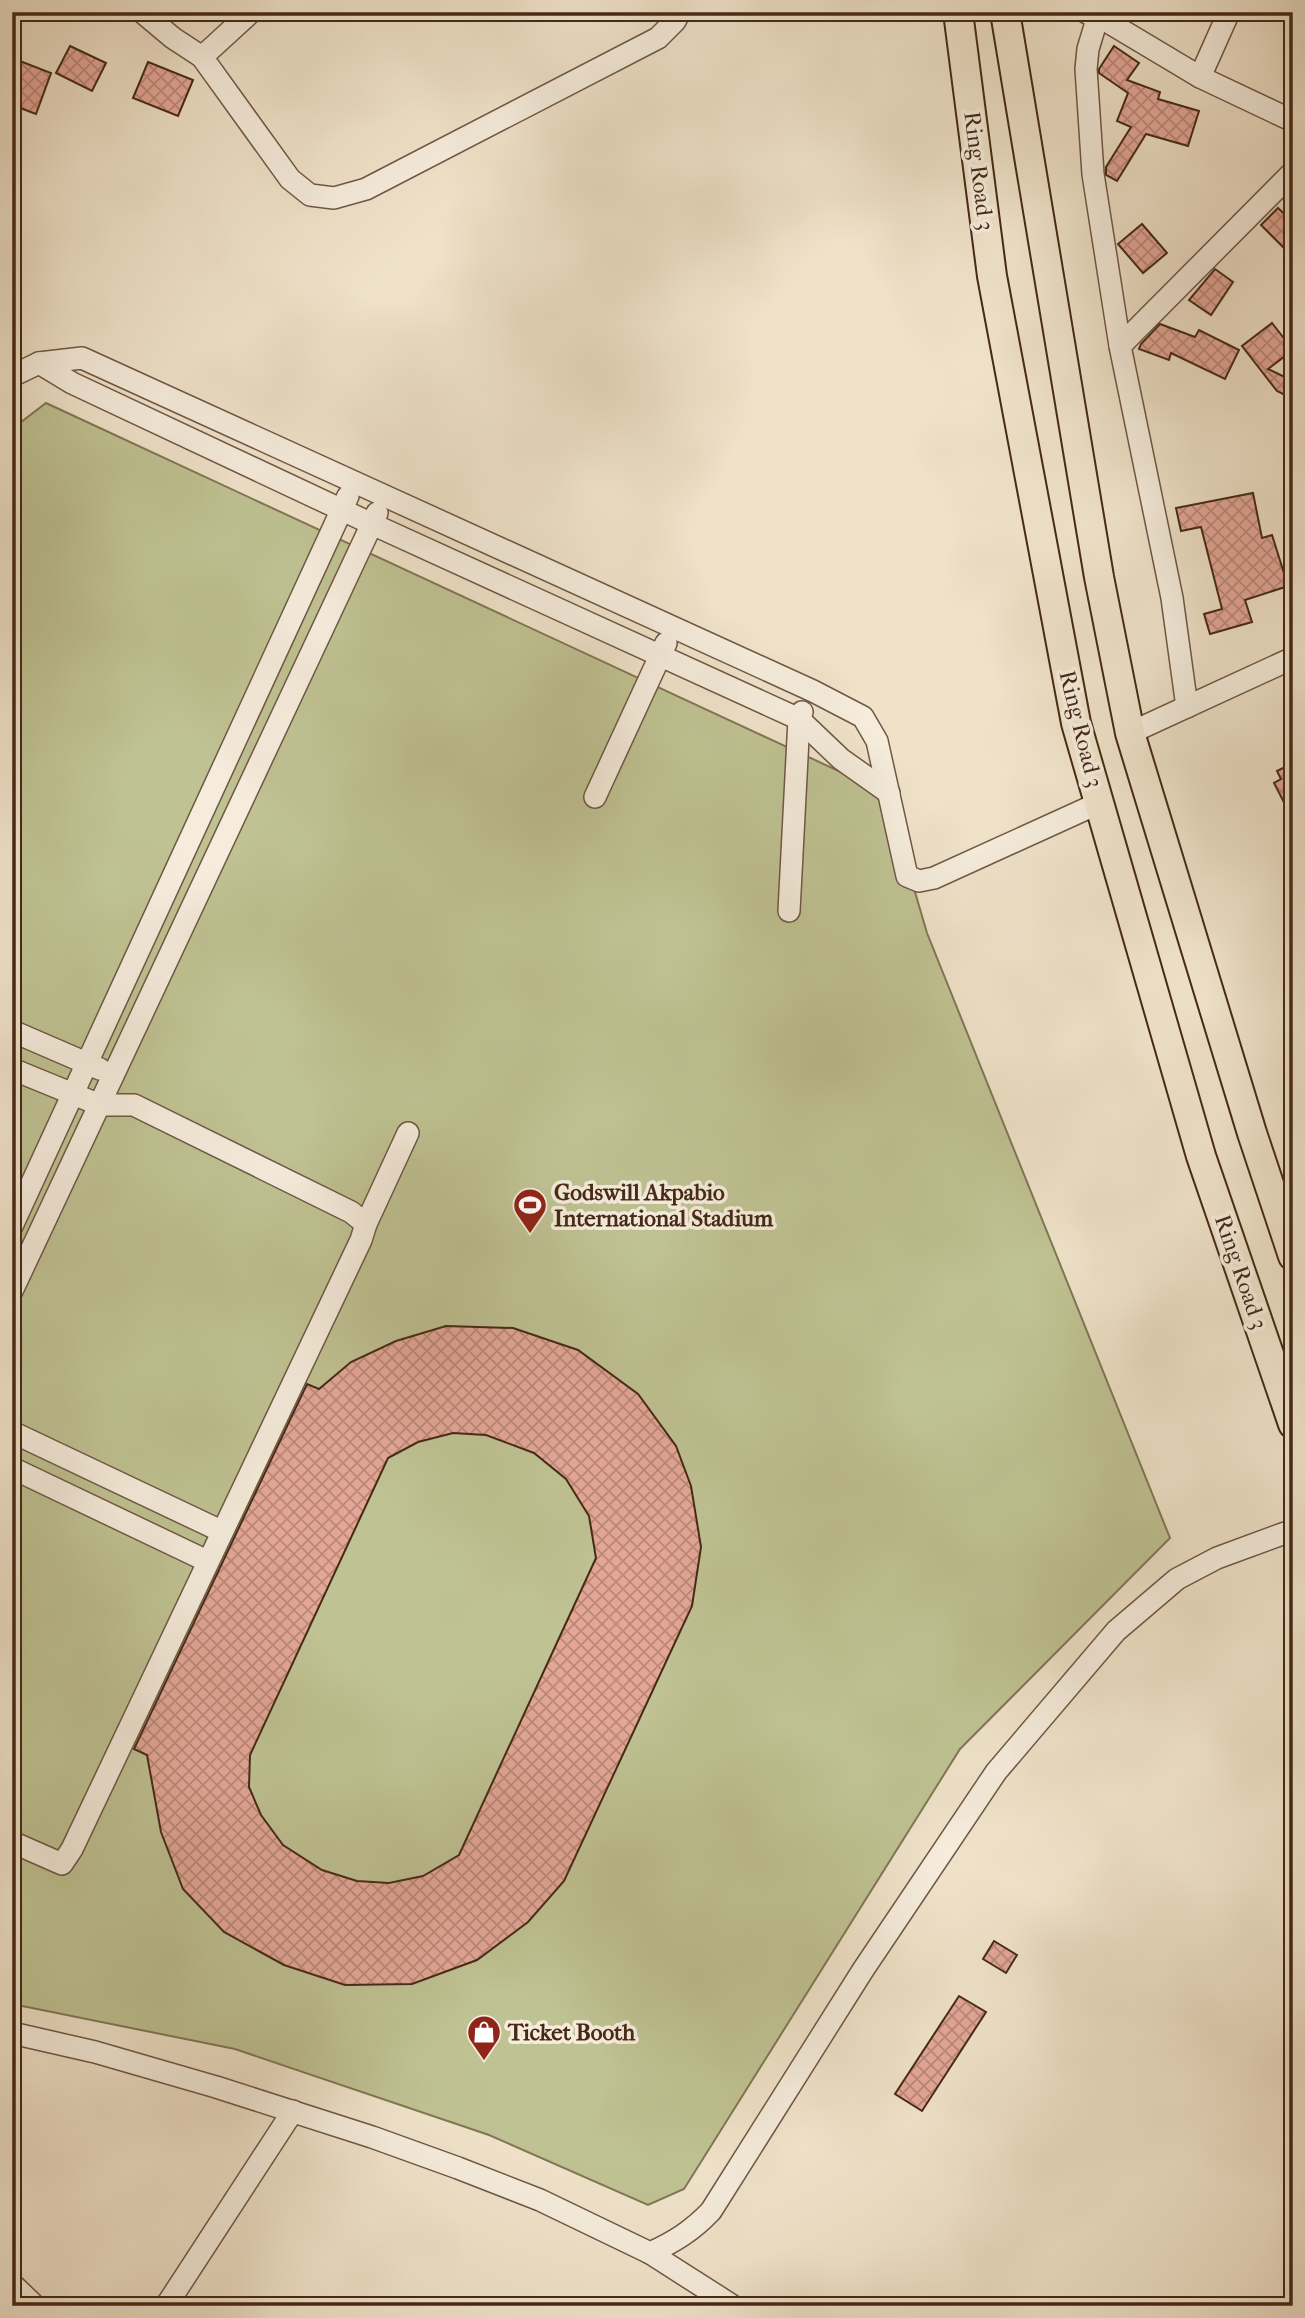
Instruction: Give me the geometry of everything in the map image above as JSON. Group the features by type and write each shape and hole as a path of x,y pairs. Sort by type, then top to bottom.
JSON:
{"main road":[{"name":"Ring Road 3","path":"958,12 992,275 1076,723 1200,1156 1293,1424"},
{"name":"Ring Road 3","path":"1005,12 1099,577 1130,733 1252,1133 1293,1256"}],"street":[{"path":"142,12 173,38 202,57 290,179 310,195 334,198 366,189 658,38 680,12"},
{"path":"202,57 251,12"},
{"path":"1200,77 1229,12"},
{"path":"1187,707 1172,598 1120,346 1093,174 1086,69 1092,14 1200,77 1293,121"},
{"path":"1120,346 1293,172"},
{"path":"12,376 39,363 82,358 813,691 863,717 877,741 907,876 919,881 933,878 1099,803"},
{"path":"39,363 72,383 342,510 799,719 841,759 889,793"},
{"path":"12,1226 355,482"},
{"path":"12,1291 385,495"},
{"path":"595,797 673,629"},
{"path":"1130,733 1293,658"},
{"path":"789,911 799,719 813,691"},
{"path":"12,1031 114,1075 134,1105"},
{"path":"12,1069 100,1105 134,1105 351,1212 366,1224"},
{"path":"12,1842 62,1864 72,1849 361,1240 408,1133"},
{"path":"12,1432 221,1531"},
{"path":"69,1496 82,1465"},
{"path":"12,1468 207,1561"},
{"path":"650,2253 694,2229 711,2211 863,1970 996,1772 1116,1631 1177,1579 1217,1558 1290,1529"},
{"path":"12,2033 142,2065 293,2111 470,2172 540,2200 650,2253 729,2305"},
{"path":"166,2306 293,2111"},
{"path":"12,2284 35,2306"}],"green space":[{"name":"Godswill Akpabio International Stadium","path":"46,403 886,793 927,933 1170,1538 960,1749 684,2189 648,2205 489,2135 235,2049 12,2004 12,429"}],"building":[{"path":"70,46 106,63 92,91 56,73"},
{"path":"1114,46 1139,63 1127,80 1160,92 1158,99 1199,111 1188,146 1146,134 1117,181 1106,175 1106,167 1131,127 1117,121 1128,93 1099,73"},
{"path":"12,58 51,73 36,114 12,105"},
{"path":"148,62 193,80 178,116 133,98"},
{"path":"1278,208 1293,222 1293,241 1285,249 1261,225"},
{"path":"1142,224 1167,253 1143,273 1118,244"},
{"path":"1215,269 1233,282 1211,315 1189,300"},
{"path":"1272,323 1293,350 1268,369 1293,381 1293,399 1277,391 1242,346"},
{"path":"1160,324 1195,337 1199,330 1239,350 1225,379 1171,353 1169,360 1139,349"},
{"path":"1253,493 1262,538 1272,535 1288,586 1245,600 1252,622 1210,634 1204,614 1222,609 1201,527 1181,531 1176,508"},
{"path":"1293,763 1293,820 1274,783 1281,779 1277,771"},
{"path":"446,1326 513,1328 578,1350 638,1394 676,1446 691,1486 701,1547 692,1606 564,1881 528,1922 477,1960 412,1984 345,1985 284,1965 224,1932 183,1889 161,1832 147,1755 134,1749 307,1384 319,1389 351,1362 396,1341","holes":["453,1433 486,1435 534,1453 566,1479 589,1516 596,1558 459,1855 423,1876 389,1883 357,1881 322,1870 283,1845 261,1815 249,1787 250,1755 388,1458 418,1442"]},
{"path":"994,1941 1017,1955 1006,1973 983,1959"},
{"path":"959,1996 986,2012 922,2111 895,2094"}],"place":[{"name":"Godswill Akpabio International Stadium","path":"530,1235"},
{"name":"Ticket Booth","path":"484,2062"}]}
